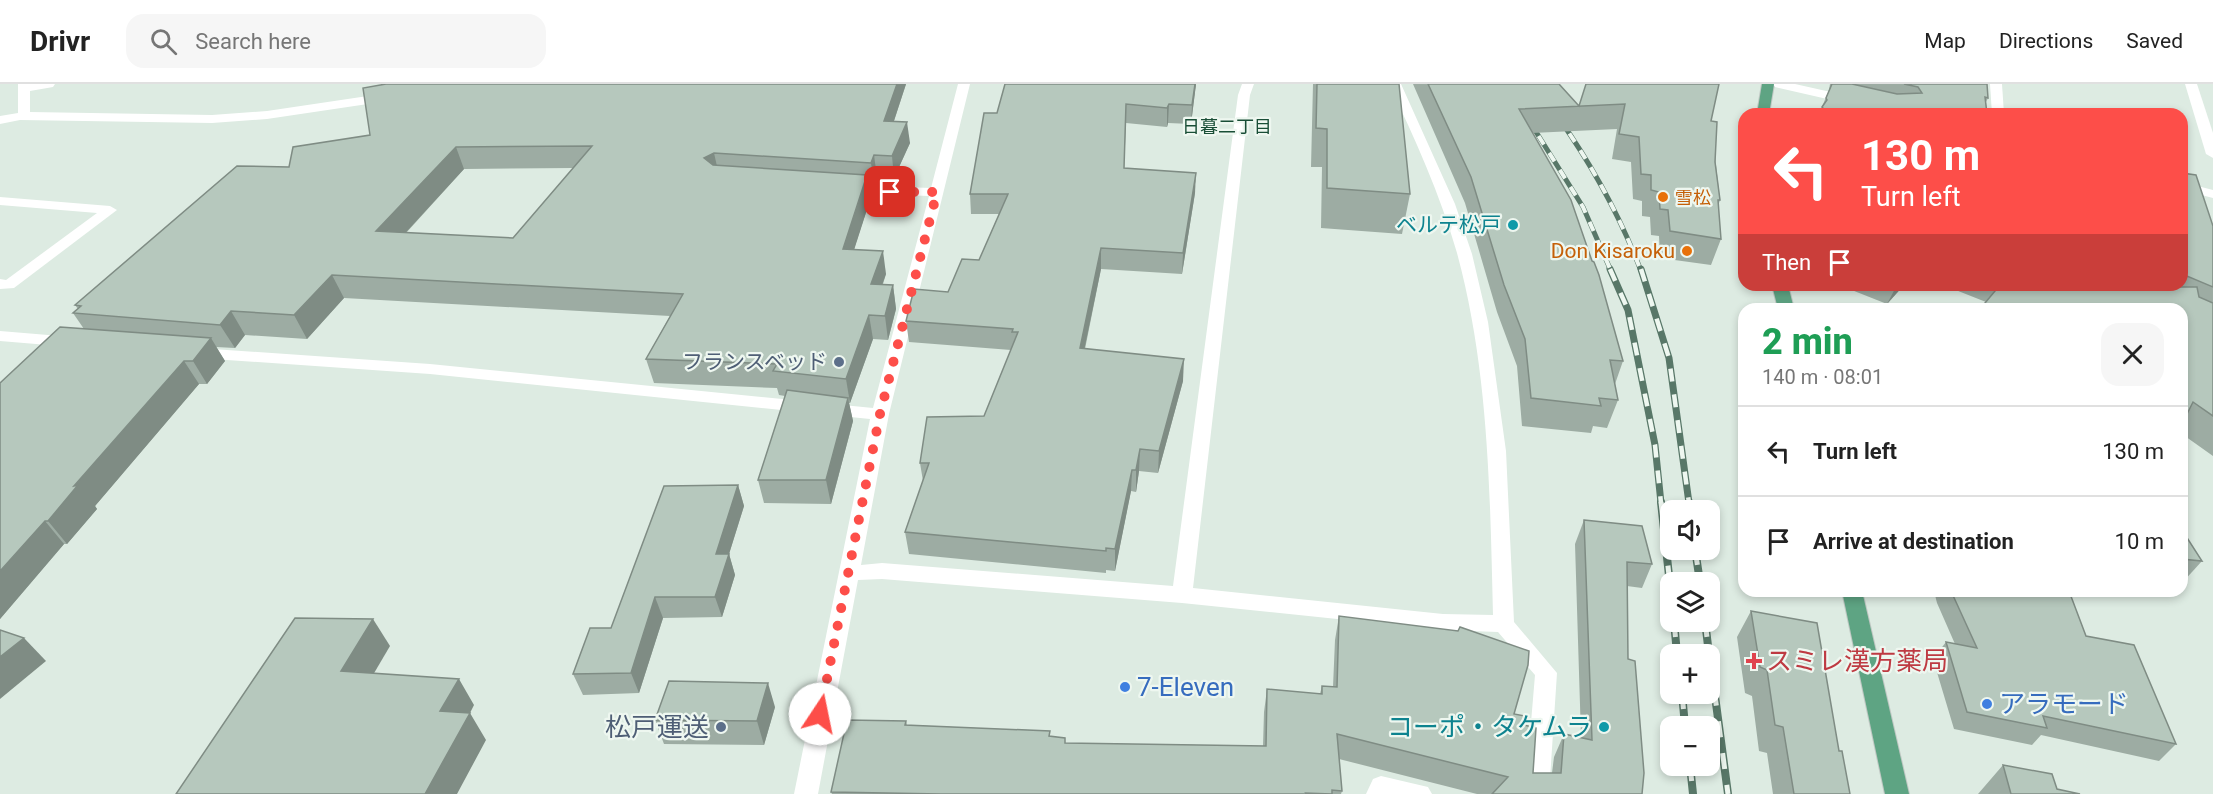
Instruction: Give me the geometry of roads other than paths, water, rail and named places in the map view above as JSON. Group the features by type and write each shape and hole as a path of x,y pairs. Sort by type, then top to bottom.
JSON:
{"main road":[{"path":"1764,108 1768,84"},
{"path":"1853,597 1897,794"}],"street":[{"path":"24,117 24,87 49,84"},
{"path":"806,794 880,414 964,84"},
{"path":"1182,595 1244,95 1248,84"},
{"path":"1395,84 1440,180 1472,279 1490,380 1499,470 1504,624 1546,673 1538,794"},
{"path":"1779,84 1859,103"},
{"path":"1996,84 1998,108"},
{"path":"2191,84 2213,154"},
{"path":"0,120 24,117 212,119 267,115 401,95"},
{"path":"833,188 937,192"},
{"path":"2188,188 2213,194"},
{"path":"0,201 110,210 9,285 0,284"},
{"path":"0,336 90,344"},
{"path":"51,357 69,341"},
{"path":"179,352 430,369 880,414"},
{"path":"849,573 882,571 1182,595 1443,622 1504,624"},
{"path":"1378,794 1381,786 1420,794"}],"railway":[{"path":"1558,117 1604,191 1641,271"},
{"path":"1528,119 1583,207 1611,271"},
{"path":"1610,269 1628,310 1655,445 1661,500"},
{"path":"1641,269 1669,358 1689,500"},
{"path":"1667,560 1669,572"},
{"path":"1697,560 1698,572"},
{"path":"1675,632 1676,644"},
{"path":"1706,632 1708,644"},
{"path":"1683,704 1684,716"},
{"path":"1716,704 1728,794"},
{"path":"1691,776 1693,794"}],"place":[{"name":"雪松","path":"1663,197"},
{"name":"ベルテ松戸","path":"1513,225"},
{"name":"Don Kisaroku","path":"1687,251"},
{"name":"フランスベッド","path":"839,362"},
{"name":"スミレ漢方薬局","path":"1754,661"},
{"name":"7-Eleven","path":"1125,687"},
{"name":"アラモード","path":"1987,704"},
{"name":"松戸運送","path":"721,727"},
{"name":"コーポ・タケムラ","path":"1604,727"}],"district":[{"name":"日暮二丁目","path":"1227,126"}]}
